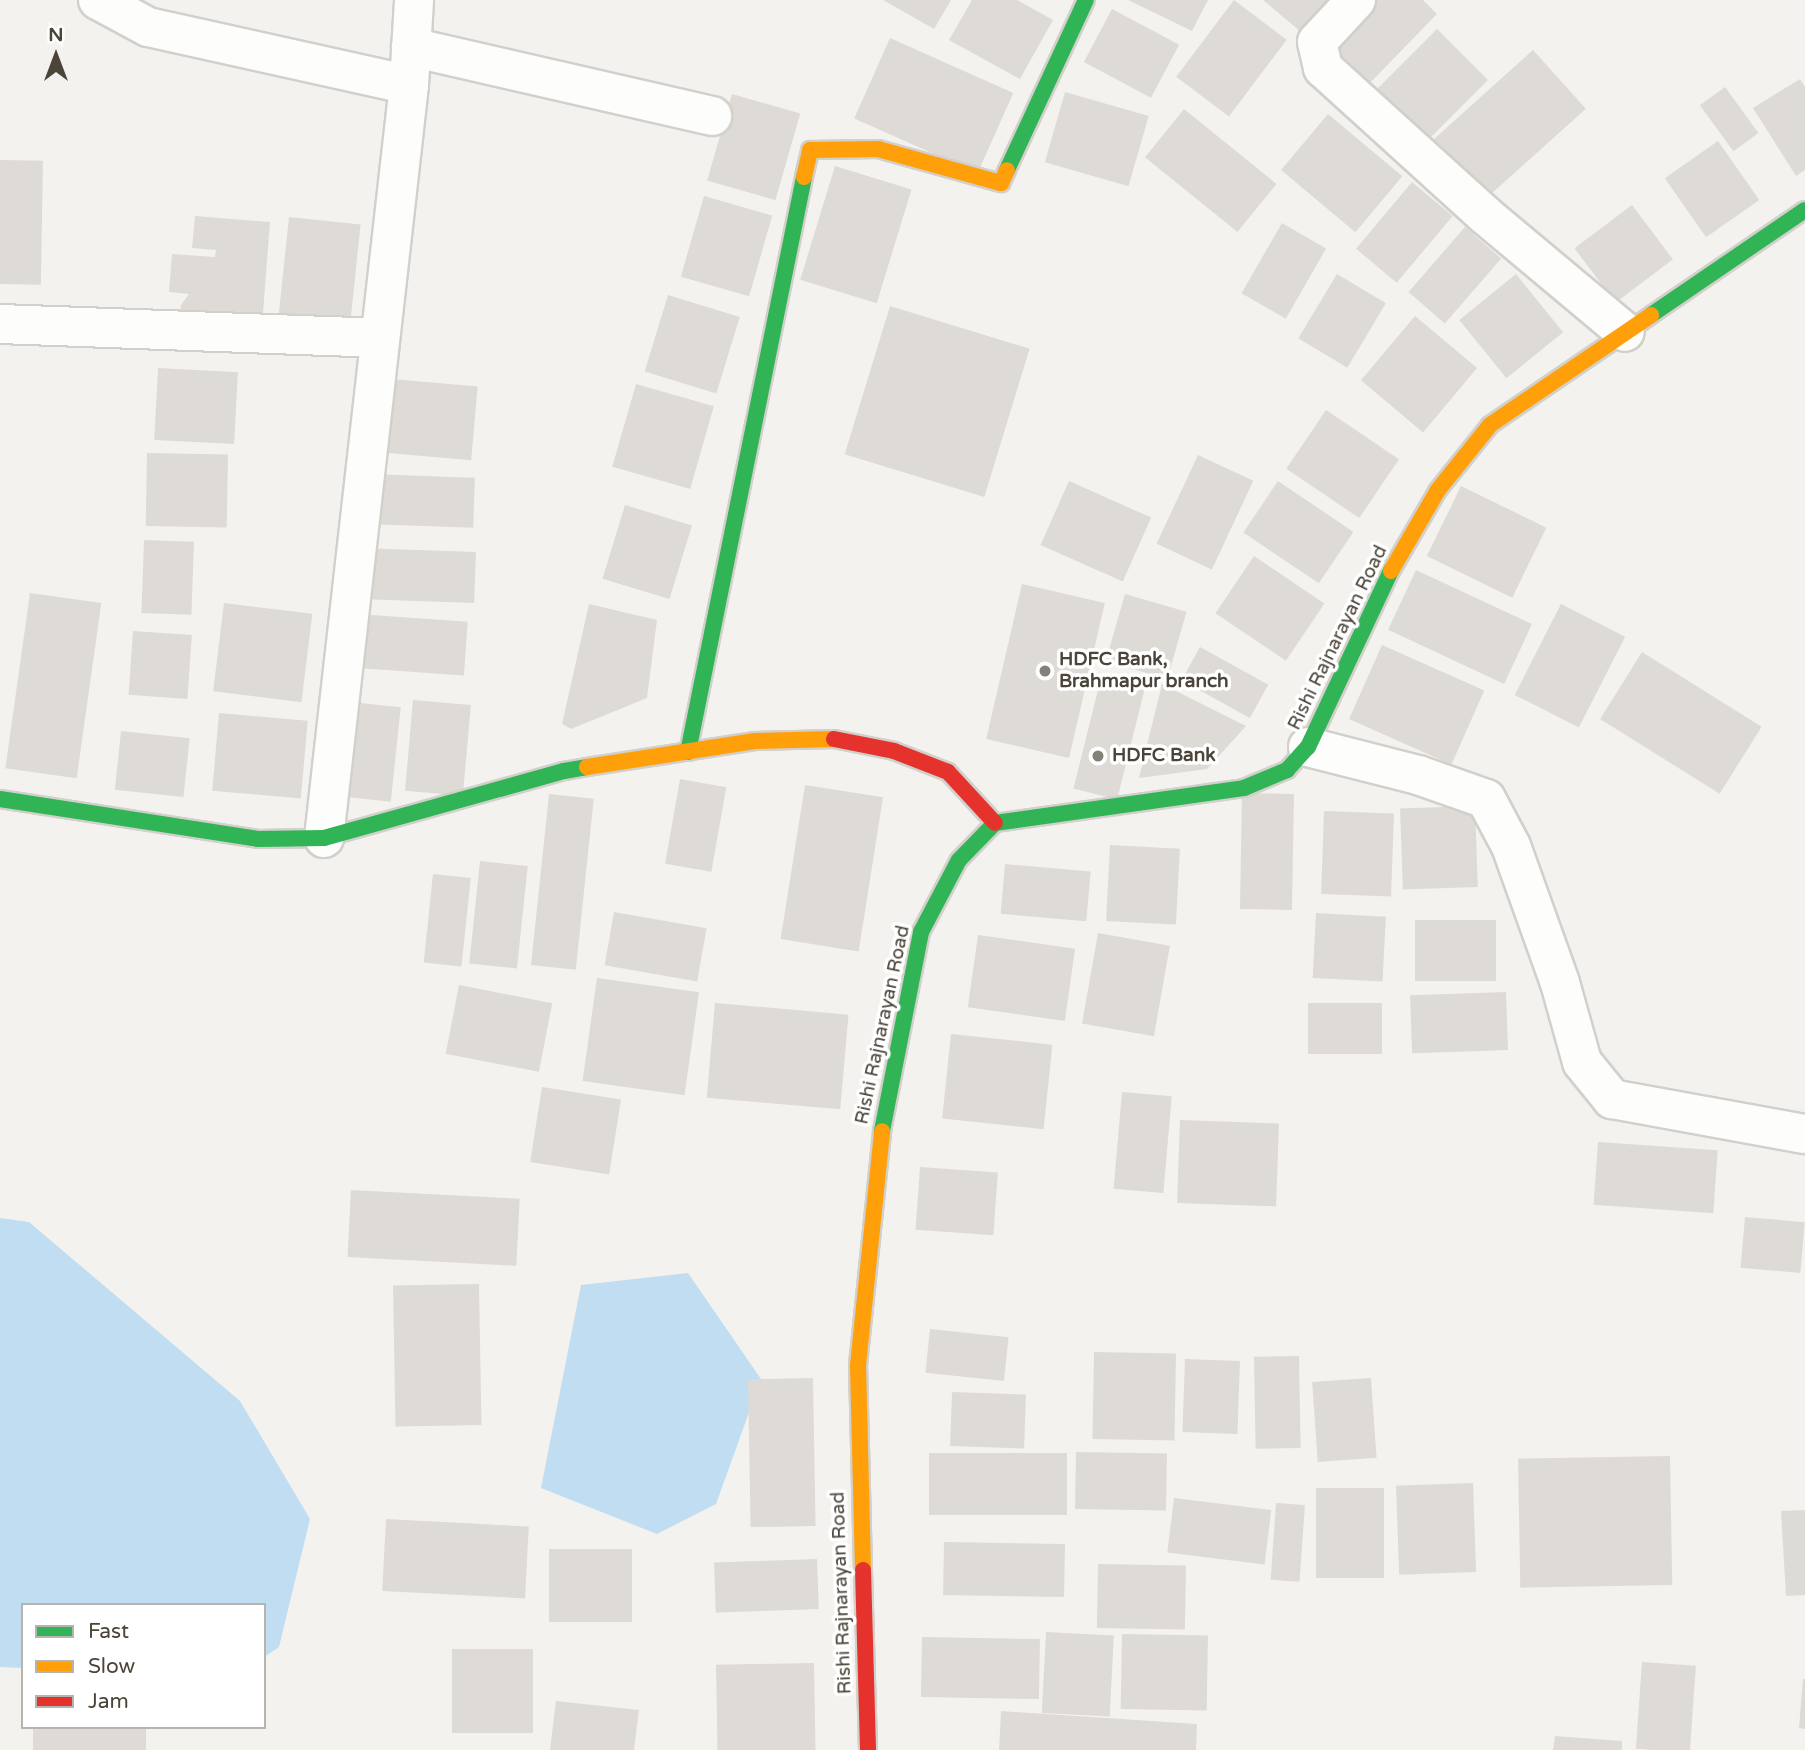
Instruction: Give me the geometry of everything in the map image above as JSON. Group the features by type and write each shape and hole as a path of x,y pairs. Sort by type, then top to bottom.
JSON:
{"street":[{"path":"98,0 148,27 409,85"},
{"path":"324,838 378,338 409,85 414,0"},
{"path":"1356,0 1317,41 1323,68 1485,215 1625,332"},
{"path":"688,752 810,150 878,149 1001,183 1075,3"},
{"path":"411,47 712,116"},
{"name":"Rishi Rajnarayan Road","path":"868,1750 858,1365 878,1150 921,932 959,860 995,823 1244,788 1287,770 1308,747 1392,570 1438,490 1490,425 1805,211"},
{"path":"0,324 378,338"},
{"path":"0,799 258,839 324,838 564,771 755,741 833,739 894,751 948,772 995,823"},
{"path":"1308,747 1418,775 1486,799 1516,858 1560,983 1582,1062 1612,1099 1805,1134"}],"water":[{"path":"0,1218 29,1222 240,1401 310,1519 279,1647 266,1656 266,1603 21,1603 21,1668 0,1667"},
{"path":"688,1273 761,1379 716,1504 657,1534 541,1488 581,1285"}],"building":[{"path":"883,0 951,0 934,29"},
{"path":"972,0 1017,0 1053,20 1020,79 949,40"},
{"path":"1128,0 1208,0 1192,31"},
{"path":"1234,0 1287,40 1229,116 1176,77"},
{"path":"1263,0 1339,0 1307,37"},
{"path":"1374,0 1423,0 1437,14 1366,87 1326,49"},
{"path":"1112,9 1179,45 1151,98 1084,62"},
{"path":"1437,29 1488,80 1426,142 1375,91"},
{"path":"890,38 1013,93 978,173 854,118"},
{"path":"1533,50 1586,109 1481,203 1428,144"},
{"path":"1800,79 1805,87 1805,170 1796,176 1753,108"},
{"path":"1725,87 1759,133 1733,151 1700,105"},
{"path":"1065,92 1149,116 1129,186 1045,162"},
{"path":"732,94 800,114 775,200 707,181"},
{"path":"1184,109 1276,184 1237,232 1145,157"},
{"path":"1328,114 1402,176 1355,232 1281,170"},
{"path":"1718,141 1759,200 1706,237 1665,178"},
{"path":"0,160 43,161 41,285 0,284"},
{"path":"835,166 912,189 877,303 800,280"},
{"path":"1412,182 1453,216 1397,283 1356,249"},
{"path":"704,196 772,216 749,296 681,277"},
{"path":"1632,205 1673,259 1615,303 1574,248"},
{"path":"195,216 270,222 262,326 179,319 181,305 189,294 169,292 172,254 215,257 216,250 192,248"},
{"path":"289,217 361,225 350,329 278,321"},
{"path":"1282,223 1326,248 1286,319 1242,293"},
{"path":"1465,227 1501,258 1445,323 1409,292"},
{"path":"1337,274 1386,303 1347,368 1298,338"},
{"path":"1516,274 1563,332 1506,378 1459,320"},
{"path":"668,295 740,317 716,393 645,372"},
{"path":"890,306 1030,349 984,497 845,454"},
{"path":"1415,316 1477,368 1423,432 1361,380"},
{"path":"158,368 238,372 234,444 154,440"},
{"path":"380,378 478,387 471,460 374,452"},
{"path":"636,384 714,406 690,489 612,467"},
{"path":"1326,410 1399,459 1359,518 1286,469"},
{"path":"147,453 228,454 227,527 146,526"},
{"path":"1198,455 1253,481 1212,570 1157,544"},
{"path":"367,474 475,478 473,528 365,524"},
{"path":"1069,481 1151,518 1123,582 1041,545"},
{"path":"1278,481 1353,532 1319,583 1243,532"},
{"path":"1461,486 1546,528 1512,598 1427,556"},
{"path":"625,505 692,525 669,599 602,579"},
{"path":"144,540 194,542 191,615 141,613"},
{"path":"360,548 476,552 474,603 358,599"},
{"path":"1254,556 1324,604 1286,661 1215,613"},
{"path":"1416,570 1532,624 1504,684 1388,630"},
{"name":"HDFC Bank, Brahmapur branch","path":"1022,584 1105,603 1069,758 986,739"},
{"path":"30,593 101,603 77,778 5,768"},
{"path":"1125,594 1187,612 1167,679 1106,661"},
{"path":"224,603 312,614 301,702 213,691"},
{"path":"589,604 657,620 647,698 571,729 562,724"},
{"path":"1561,604 1625,637 1579,728 1515,695"},
{"path":"357,614 468,622 464,676 353,668"},
{"path":"133,631 192,635 187,699 129,695"},
{"path":"1382,645 1484,691 1451,765 1349,719"},
{"path":"1200,647 1268,685 1250,718 1182,680"},
{"path":"1642,652 1762,727 1720,794 1600,719"},
{"path":"1102,674 1146,685 1117,799 1073,788"},
{"path":"1162,684 1246,726 1207,769 1139,778"},
{"path":"413,700 471,705 463,796 405,791"},
{"path":"351,702 401,707 391,802 341,796"},
{"path":"219,713 308,721 301,798 212,791"},
{"path":"121,731 190,738 183,797 115,790"},
{"path":"680,779 726,787 711,872 665,864"},
{"path":"805,785 883,797 859,951 781,939"},
{"path":"1242,793 1294,794 1292,910 1240,909"},
{"path":"549,794 594,799 576,970 531,965"},
{"path":"1475,806 1478,887 1403,890 1400,809"},
{"path":"1324,811 1394,813 1391,896 1321,894"},
{"path":"1110,845 1180,849 1176,925 1106,921"},
{"path":"480,861 528,866 517,968 469,963"},
{"path":"1005,864 1091,871 1086,921 1001,914"},
{"path":"433,874 471,878 461,966 424,963"},
{"path":"614,912 707,928 697,982 605,965"},
{"path":"1316,913 1386,917 1383,982 1313,978"},
{"path":"1415,920 1496,920 1496,981 1415,981"},
{"path":"1098,933 1170,946 1154,1036 1082,1024"},
{"path":"978,935 1075,949 1065,1021 968,1007"},
{"path":"597,978 699,992 685,1095 583,1081"},
{"path":"459,985 552,1003 539,1072 446,1054"},
{"path":"1506,992 1508,1050 1412,1053 1410,995"},
{"path":"715,1003 848,1015 840,1109 707,1098"},
{"path":"1308,1003 1382,1003 1382,1054 1308,1054"},
{"path":"951,1034 1052,1045 1044,1129 942,1119"},
{"path":"542,1087 621,1100 609,1175 530,1162"},
{"path":"1122,1092 1172,1096 1163,1193 1114,1189"},
{"path":"1180,1120 1279,1123 1276,1206 1177,1203"},
{"path":"1598,1142 1718,1150 1713,1213 1594,1205"},
{"path":"920,1167 998,1172 993,1235 916,1230"},
{"path":"351,1190 520,1199 516,1266 347,1257"},
{"path":"1745,1217 1805,1222 1800,1273 1741,1268"},
{"path":"479,1284 481,1425 395,1426 393,1286"},
{"path":"930,1329 1009,1337 1004,1381 925,1373"},
{"path":"1094,1352 1176,1353 1174,1440 1092,1439"},
{"path":"1299,1356 1301,1448 1256,1449 1254,1357"},
{"path":"1185,1359 1240,1361 1237,1434 1182,1432"},
{"path":"813,1378 816,1526 751,1527 748,1379"},
{"path":"1371,1378 1377,1458 1318,1462 1312,1382"},
{"path":"952,1392 1026,1395 1024,1449 950,1446"},
{"path":"1076,1452 1167,1454 1166,1511 1075,1509"},
{"path":"929,1453 1067,1453 1067,1515 929,1515"},
{"path":"1670,1456 1672,1585 1520,1588 1518,1459"},
{"path":"1473,1483 1476,1572 1399,1575 1396,1486"},
{"path":"1316,1488 1384,1488 1384,1578 1316,1578"},
{"path":"1174,1498 1271,1510 1265,1565 1167,1553"},
{"path":"1276,1503 1305,1505 1300,1582 1271,1580"},
{"path":"1805,1510 1805,1595 1786,1596 1781,1511"},
{"path":"386,1519 529,1526 525,1598 382,1591"},
{"path":"944,1542 1065,1544 1064,1597 943,1595"},
{"path":"549,1549 632,1549 632,1622 549,1622"},
{"path":"817,1559 819,1609 716,1613 714,1563"},
{"path":"1098,1564 1186,1566 1185,1630 1097,1628"},
{"path":"1046,1632 1114,1636 1110,1716 1042,1713"},
{"path":"1122,1634 1208,1636 1207,1710 1121,1709"},
{"path":"922,1637 1040,1639 1039,1699 921,1697"},
{"path":"452,1649 533,1649 533,1733 452,1733"},
{"path":"1642,1662 1696,1666 1690,1750 1636,1749"},
{"path":"814,1663 816,1750 718,1750 716,1665"},
{"path":"1805,1679 1805,1729 1799,1728"},
{"path":"556,1701 639,1710 634,1750 550,1750"},
{"path":"1001,1711 1197,1724 1196,1750 999,1750"},
{"path":"33,1729 146,1729 146,1750 33,1750"},
{"path":"1555,1736 1622,1741 1622,1750 1553,1750"}],"traffic: fast":[{"path":"1007,170 1086,0"},
{"path":"688,752 804,177"},
{"path":"1651,315 1805,210"},
{"path":"882,1131 921,932 959,860 995,823 1244,788 1287,770 1308,747 1391,571"},
{"path":"0,799 258,839 324,838 564,771 587,767"}],"traffic: slow":[{"path":"804,177 810,150 878,149 1001,183 1007,170"},
{"path":"1391,571 1438,490 1490,425 1651,315"},
{"path":"587,767 755,741 834,739"},
{"path":"863,1570 858,1365 882,1131"}],"traffic: jam":[{"path":"834,739 894,751 948,772 995,823"},
{"path":"863,1570 868,1750"}],"place":[{"name":"HDFC Bank, Brahmapur branch","path":"1045,671"},
{"name":"HDFC Bank","path":"1098,756"}]}
